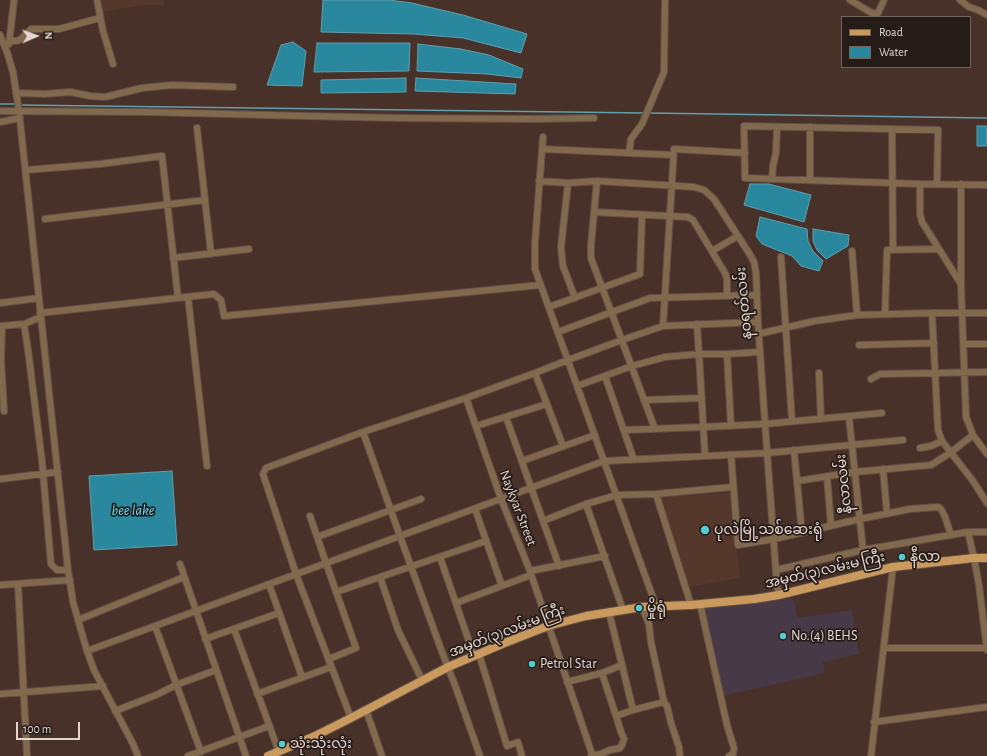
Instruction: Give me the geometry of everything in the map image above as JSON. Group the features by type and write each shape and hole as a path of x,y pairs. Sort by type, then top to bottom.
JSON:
{"main road":[{"name":"အမှတ်(၃)လမ်းမ ကြီး","path":"268,756 315,736 448,667 548,626 586,616 642,607 754,599 779,595 893,568 974,558 987,558"}],"street":[{"path":"4,42 14,0"},
{"path":"97,0 100,18 113,64"},
{"path":"629,153 631,139 642,124 664,72 665,0"},
{"path":"850,0 875,14 878,13 884,0"},
{"path":"960,0 969,7 987,15"},
{"path":"4,42 17,41 31,29 59,29 100,18"},
{"path":"0,35 4,42 12,72 20,118 38,298 68,570 73,602 86,651 94,670 134,744 138,756"},
{"path":"16,93 45,94 70,92 105,97 142,88 172,85 233,87"},
{"path":"0,110 407,118 594,118"},
{"path":"0,122 20,118"},
{"path":"937,184 938,130 744,126 745,178 920,184 987,185"},
{"path":"772,178 776,153 777,127"},
{"path":"197,128 210,254"},
{"path":"810,128 810,180"},
{"path":"892,129 893,250"},
{"path":"543,136 534,257 535,269 656,606"},
{"path":"663,326 674,148 744,153"},
{"path":"542,149 673,156"},
{"path":"26,170 100,164 162,156 178,298"},
{"name":"နဝရတ်လမ်း","path":"539,181 671,185 694,187 704,190 714,199 754,262 756,273 758,334 779,595"},
{"path":"568,182 560,248 563,266 575,298"},
{"path":"597,182 591,258 656,429"},
{"path":"920,184 920,214 922,222 961,285"},
{"path":"961,184 961,285 966,417 973,435 987,454"},
{"path":"45,219 205,200"},
{"path":"594,212 688,217 693,220 725,273 727,279 727,296"},
{"path":"549,307 640,274 642,215"},
{"path":"712,251 738,236"},
{"path":"173,258 249,249"},
{"path":"885,314 887,250 939,249"},
{"path":"852,251 857,315"},
{"path":"782,257 792,421"},
{"path":"4,411 1,386 1,326 24,324 40,315 214,294 221,300 224,316 540,285"},
{"path":"558,332 650,298 757,295"},
{"path":"188,297 207,466"},
{"path":"0,303 38,298"},
{"path":"932,313 938,430 942,441 950,453 973,481 987,503"},
{"path":"758,334 857,315 987,313"},
{"path":"351,718 296,574 263,474 266,468 363,432 466,398 663,326 758,322"},
{"path":"24,324 43,473 51,564 56,570 68,570"},
{"path":"696,324 705,456"},
{"path":"859,345 934,343"},
{"path":"964,344 987,344"},
{"path":"577,386 632,366 665,357 699,354 760,352"},
{"path":"727,354 731,426"},
{"path":"871,379 880,374 987,372"},
{"path":"534,373 563,446"},
{"path":"819,373 821,419"},
{"path":"605,376 634,460"},
{"name":"Naykyar Street","path":"466,398 501,499 530,573 591,755"},
{"path":"644,400 702,398"},
{"path":"476,426 547,404"},
{"path":"624,430 765,424 882,413"},
{"path":"506,417 559,566"},
{"name":"နီလာလမ်း","path":"849,417 863,550"},
{"path":"363,432 480,756"},
{"path":"522,461 595,435"},
{"path":"797,481 855,472 931,465 950,453 973,435"},
{"path":"86,651 604,461 767,453 903,440"},
{"path":"920,448 931,446 942,441"},
{"path":"794,450 802,533"},
{"path":"731,455 738,545 774,539 910,509 938,507 941,509 945,517 951,535"},
{"path":"883,469 886,514"},
{"path":"0,479 58,472"},
{"path":"826,476 831,526"},
{"path":"543,521 586,504 617,496 733,487"},
{"path":"656,494 691,604"},
{"path":"317,537 390,509 421,499"},
{"path":"586,504 623,610"},
{"path":"475,509 502,586"},
{"path":"310,516 356,648 329,659"},
{"path":"884,648 987,649 979,585 968,532"},
{"path":"776,570 863,550 968,532 987,532"},
{"path":"336,592 486,541"},
{"path":"456,603 502,586 530,573 605,556"},
{"path":"440,557 507,746 518,742 522,756"},
{"path":"180,564 246,756"},
{"path":"871,756 893,568"},
{"path":"78,620 184,577"},
{"path":"380,577 398,630 422,680"},
{"path":"0,585 70,580"},
{"path":"18,584 27,756"},
{"path":"269,584 302,677"},
{"path":"700,604 727,725 734,748 733,754 730,756"},
{"path":"642,607 649,624 651,642 664,702 667,706 679,747 680,756"},
{"path":"609,612 633,710"},
{"path":"205,639 279,613"},
{"path":"155,626 201,752"},
{"path":"234,629 279,752"},
{"path":"567,682 602,673 622,665"},
{"path":"257,694 331,667"},
{"path":"116,711 156,695 176,684 216,670"},
{"path":"591,755 601,754 620,748 624,739 602,673"},
{"path":"0,694 103,686"},
{"path":"616,716 664,702"},
{"path":"874,722 987,707"},
{"path":"366,710 382,756"},
{"path":"188,756 269,726"}],"shaded area":[{"path":"100,0 164,0 164,5 143,5 101,12"},
{"path":"731,493 740,578 688,587 660,497"},
{"name":"No.(4) BEHS","path":"793,598 798,618 852,610 859,654 823,662 825,673 722,696 705,609"}],"water":[{"path":"323,0 389,0 412,3 463,15 527,34 521,53 463,38 413,34 321,32"},
{"path":"293,42 306,51 302,86 267,85 281,45"},
{"path":"317,43 410,43 409,71 314,72"},
{"path":"418,44 461,49 489,55 523,69 521,78 487,74 417,71"},
{"path":"406,78 406,92 321,93 321,80"},
{"path":"416,78 516,84 515,94 415,91"},
{"path":"977,126 987,126 987,146 977,146"},
{"path":"750,184 769,184 811,195 804,222 744,205"},
{"path":"760,217 807,229 808,241 813,251 823,261 819,271 801,266 792,256 762,244 756,236"},
{"path":"813,229 849,235 848,246 826,259 817,250 813,241"},
{"name":"bee lake","path":"172,471 177,545 94,550 89,476"}],"waterway":[{"path":"0,104 15,104"},
{"path":"19,105 645,113"},
{"path":"649,113 987,118"}],"place":[{"name":"ပုလဲမြို့သစ်ဆေးရုံ","path":"705,530"},
{"name":"နီလာ","path":"902,557"},
{"name":"မှိုရုံ","path":"639,608"},
{"name":"No.(4) BEHS","path":"783,636"},
{"name":"Petrol Star","path":"532,664"},
{"name":"သုံးသုံးလုံး","path":"282,744"}]}
